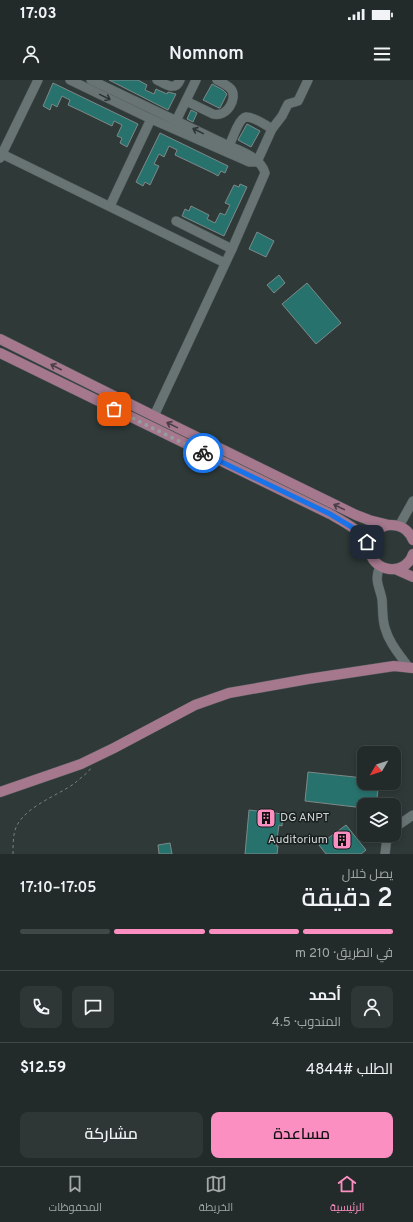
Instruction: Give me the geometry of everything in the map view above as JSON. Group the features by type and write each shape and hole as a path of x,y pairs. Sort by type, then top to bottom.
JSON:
{"main road":[{"path":"0,339 356,515 369,520 394,525 412,534"},
{"path":"0,353 330,514 350,526 364,537 369,547 371,556 376,563 385,568 395,569 413,577"},
{"path":"350,526 356,515"},
{"path":"369,547 373,535 377,530 383,526 394,525"},
{"path":"395,569 405,565 413,554"},
{"path":"0,792 82,764 121,745 195,705 229,693 308,678 394,666 411,668"}],"street":[{"path":"38,80 1,156 110,206 225,263"},
{"path":"70,80 151,119 249,162 257,162"},
{"path":"91,80 252,156 262,167 264,173 232,249 154,416"},
{"path":"157,80 171,87 175,86 180,80"},
{"path":"176,121 196,80"},
{"path":"186,101 213,114 223,114 233,99 233,94 227,85 217,80"},
{"path":"257,162 272,129 282,116 288,104 298,101 308,80"},
{"path":"229,146 243,118 251,118 272,129"},
{"path":"110,206 124,167 151,119"},
{"path":"176,221 232,249"},
{"path":"394,525 413,501"},
{"path":"380,566 377,573 377,583 381,598 384,626 393,646 411,668"},
{"path":"401,823 413,815"},
{"path":"385,854 386,842"}],"path":[{"path":"14,854 14,835 17,825 24,816 36,806 69,787 83,776 92,767 90,760"}],"building":[{"path":"109,80 138,80 147,85 145,90 154,94 156,89 167,94 168,92 176,94 168,110"},
{"path":"53,83 138,124 127,147 120,143 122,138 117,136 122,125 114,121 112,126 68,105 70,100 62,96 57,107 52,104 50,110 43,106"},
{"path":"212,84 227,94 220,108 203,100"},
{"path":"191,110 197,113 193,122 187,119"},
{"path":"247,124 260,131 251,147 238,140"},
{"path":"160,133 228,166 225,173 221,171 218,176 175,155 177,150 169,146 164,157 159,154 154,164 159,166 150,185 145,182 143,186 136,182"},
{"path":"240,184 247,187 224,236 182,216 185,209 189,211 191,206 209,215 207,219 215,223 220,213 225,215 230,205 225,203 234,185 239,187"},
{"path":"257,232 274,241 266,257 249,249"},
{"path":"279,275 285,283 274,293 267,285"},
{"path":"307,283 341,323 316,344 282,304"},
{"path":"308,772 357,777 357,790 378,790 377,798 357,798 357,807 305,801"},
{"path":"249,810 283,814 282,826 279,825 276,846 278,846 277,854 245,854"},
{"name":"Auditorium","path":"346,825 357,839 357,842 360,842 366,850 361,854 326,854 319,845"},
{"path":"170,843 172,854 159,854 158,845"}],"way so far":[{"path":"114,409 203,453"}],"place":[{"name":"DG ANPT","path":"266,818"},
{"name":"Auditorium","path":"342,840"}],"route":[{"path":"203,453 330,514 355,529 367,542"}]}
